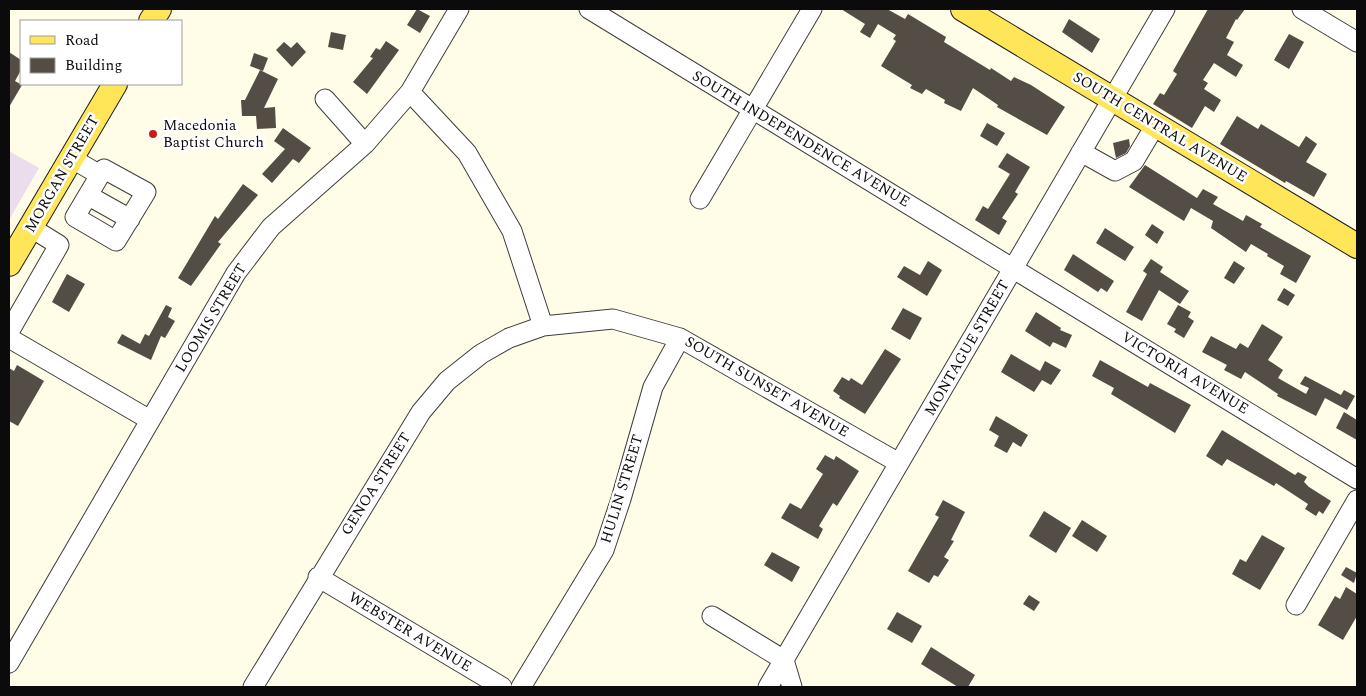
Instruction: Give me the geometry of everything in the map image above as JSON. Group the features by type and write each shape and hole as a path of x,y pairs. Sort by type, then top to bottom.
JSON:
{"main road":[{"path":"152,20 159,9"},
{"name":"SOUTH CENTRAL AVENUE","path":"963,9 1357,246"},
{"name":"MORGAN STREET","path":"9,264 113,85"}],"street":[{"name":"LOOMIS STREET","path":"9,663 236,274 271,227 364,144 410,92 459,9"},
{"name":"SOUTH INDEPENDENCE AVENUE","path":"589,9 1013,268"},
{"path":"700,199 812,9"},
{"name":"MONTAGUE STREET","path":"768,687 1165,9"},
{"path":"1302,9 1357,42"},
{"path":"410,92 467,153 512,231 543,326"},
{"path":"325,99 364,144"},
{"path":"1081,152 1115,171 1134,161 1156,124"},
{"path":"71,158 100,176"},
{"path":"104,169 146,192 116,241 76,217 100,176 104,169"},
{"path":"89,196 130,219"},
{"path":"9,332 16,302 59,244 30,227"},
{"name":"VICTORIA AVENUE","path":"1013,268 1357,479"},
{"name":"SOUTH SUNSET AVENUE","path":"543,326 613,319 680,338 899,463"},
{"name":"GENOA STREET","path":"253,687 318,577 420,412 447,381 481,354 510,338 543,326"},
{"path":"9,338 150,420"},
{"name":"HULIN STREET","path":"522,687 604,550 621,499 653,386 680,338"},
{"path":"1296,606 1357,500"},
{"name":"WEBSTER AVENUE","path":"318,577 502,687"},
{"path":"712,616 784,660 792,687"}],"shaded area":[{"path":"9,151 39,168 9,220"}],"building":[{"path":"417,9 430,16 420,33 407,25"},
{"path":"841,9 887,9 905,19 908,14 946,37 944,42 990,70 991,68 1011,81 1014,77 1031,85 1065,107 1047,135 997,107 998,105 973,88 961,111 944,103 945,100 926,89 922,94 910,88 912,85 881,66 896,41 893,39 896,35 878,24 870,38 860,32 865,24"},
{"path":"1208,9 1245,9 1236,19 1226,38 1234,42 1227,55 1243,65 1236,77 1214,63 1203,80 1208,83 1204,89 1221,100 1214,112 1205,106 1192,128 1153,104 1160,93 1164,95 1177,74 1173,71"},
{"path":"1069,19 1100,39 1092,53 1062,32"},
{"path":"331,32 346,35 343,50 328,47"},
{"path":"1289,34 1304,42 1289,69 1274,60"},
{"path":"386,41 399,50 367,94 353,82 373,58 370,57 376,48 380,50"},
{"path":"284,42 291,48 297,42 306,52 292,67 276,50"},
{"path":"9,52 20,59 20,72 15,81 22,85 9,107"},
{"path":"254,53 268,58 263,71 250,66"},
{"path":"260,70 278,79 264,108 275,107 276,128 257,129 256,116 242,116 241,100 245,100"},
{"path":"1237,116 1258,129 1261,124 1299,147 1306,136 1317,144 1306,162 1327,174 1314,197 1286,181 1285,183 1220,144"},
{"path":"987,123 1005,133 997,146 980,136"},
{"path":"283,128 311,148 299,163 293,159 272,183 262,174 285,149 274,141"},
{"path":"1129,139 1130,146 1126,153 1116,158 1113,143"},
{"path":"1007,153 1030,167 1015,192 1018,194 1002,218 1007,221 999,235 975,220 983,206 988,209 1010,174 998,167"},
{"path":"1145,165 1197,198 1203,189 1218,197 1213,204 1243,221 1246,215 1262,224 1260,227 1311,256 1296,283 1280,274 1284,266 1267,256 1268,254 1251,244 1246,252 1211,228 1213,221 1191,208 1184,221 1129,187"},
{"path":"243,184 258,195 218,242 221,244 191,286 178,278 215,216 218,219"},
{"path":"1152,224 1164,232 1157,244 1145,235"},
{"path":"1105,228 1134,247 1125,261 1096,243"},
{"path":"1073,254 1114,281 1107,292 1101,288 1098,292 1064,270"},
{"path":"1151,259 1163,267 1160,272 1189,291 1180,304 1159,290 1142,321 1126,312 1147,274 1143,271"},
{"path":"928,261 942,270 927,296 897,277 904,266 920,275"},
{"path":"1234,261 1245,268 1234,284 1224,278"},
{"path":"67,274 85,284 69,312 52,302"},
{"path":"1284,288 1295,295 1288,306 1277,300"},
{"path":"166,305 172,308 168,317 175,321 165,338 161,336 151,360 117,343 122,334 140,344 145,334 149,336"},
{"path":"1178,305 1191,312 1188,317 1194,321 1184,338 1174,332 1176,329 1167,324"},
{"path":"903,308 922,318 910,340 891,329"},
{"path":"1036,312 1061,328 1060,330 1072,335 1066,348 1053,342 1050,347 1025,331"},
{"path":"1262,324 1283,337 1268,360 1283,370 1278,378 1306,394 1309,388 1300,384 1305,376 1341,395 1344,390 1355,396 1347,410 1325,398 1316,416 1277,396 1278,394 1245,372 1241,379 1224,370 1227,365 1202,352 1211,336 1236,349 1240,343 1248,348"},
{"path":"885,349 901,359 865,414 839,398 840,396 833,391 842,377 849,381 851,378 862,385"},
{"path":"1011,354 1040,371 1045,361 1061,370 1051,385 1042,380 1034,392 1001,372"},
{"path":"1100,360 1148,387 1150,383 1191,405 1175,433 1111,394 1114,388 1092,376"},
{"path":"17,365 44,381 18,426 9,421 9,368 14,371"},
{"path":"1344,412 1357,420 1357,440 1336,428"},
{"path":"996,416 1028,435 1021,447 1013,442 1007,453 994,446 999,436 989,430"},
{"path":"1222,430 1295,475 1298,472 1307,477 1304,482 1309,487 1331,501 1323,514 1319,511 1316,516 1305,509 1308,504 1276,483 1274,486 1227,459 1222,466 1206,456"},
{"path":"825,455 834,460 836,456 859,471 837,506 833,503 819,526 823,529 818,539 781,518 790,503 801,509 823,474 816,469"},
{"path":"943,500 965,512 951,540 954,541 944,557 949,560 938,577 934,575 929,583 908,571 939,517 935,515"},
{"path":"1044,511 1071,528 1056,553 1029,536"},
{"path":"1082,520 1107,536 1097,552 1072,536"},
{"path":"1262,535 1285,548 1260,590 1232,574 1240,559 1246,562"},
{"path":"772,552 800,567 792,582 764,565"},
{"path":"1346,567 1357,573 1354,583 1341,575"},
{"path":"1346,587 1357,594 1357,616 1343,640 1318,625 1335,596 1340,599"},
{"path":"1029,595 1040,602 1034,611 1023,604"},
{"path":"897,612 922,626 912,643 887,629"},
{"path":"931,647 975,675 968,687 958,687 921,664"}],"place":[{"name":"Macedonia Baptist Church","path":"153,134"}]}
